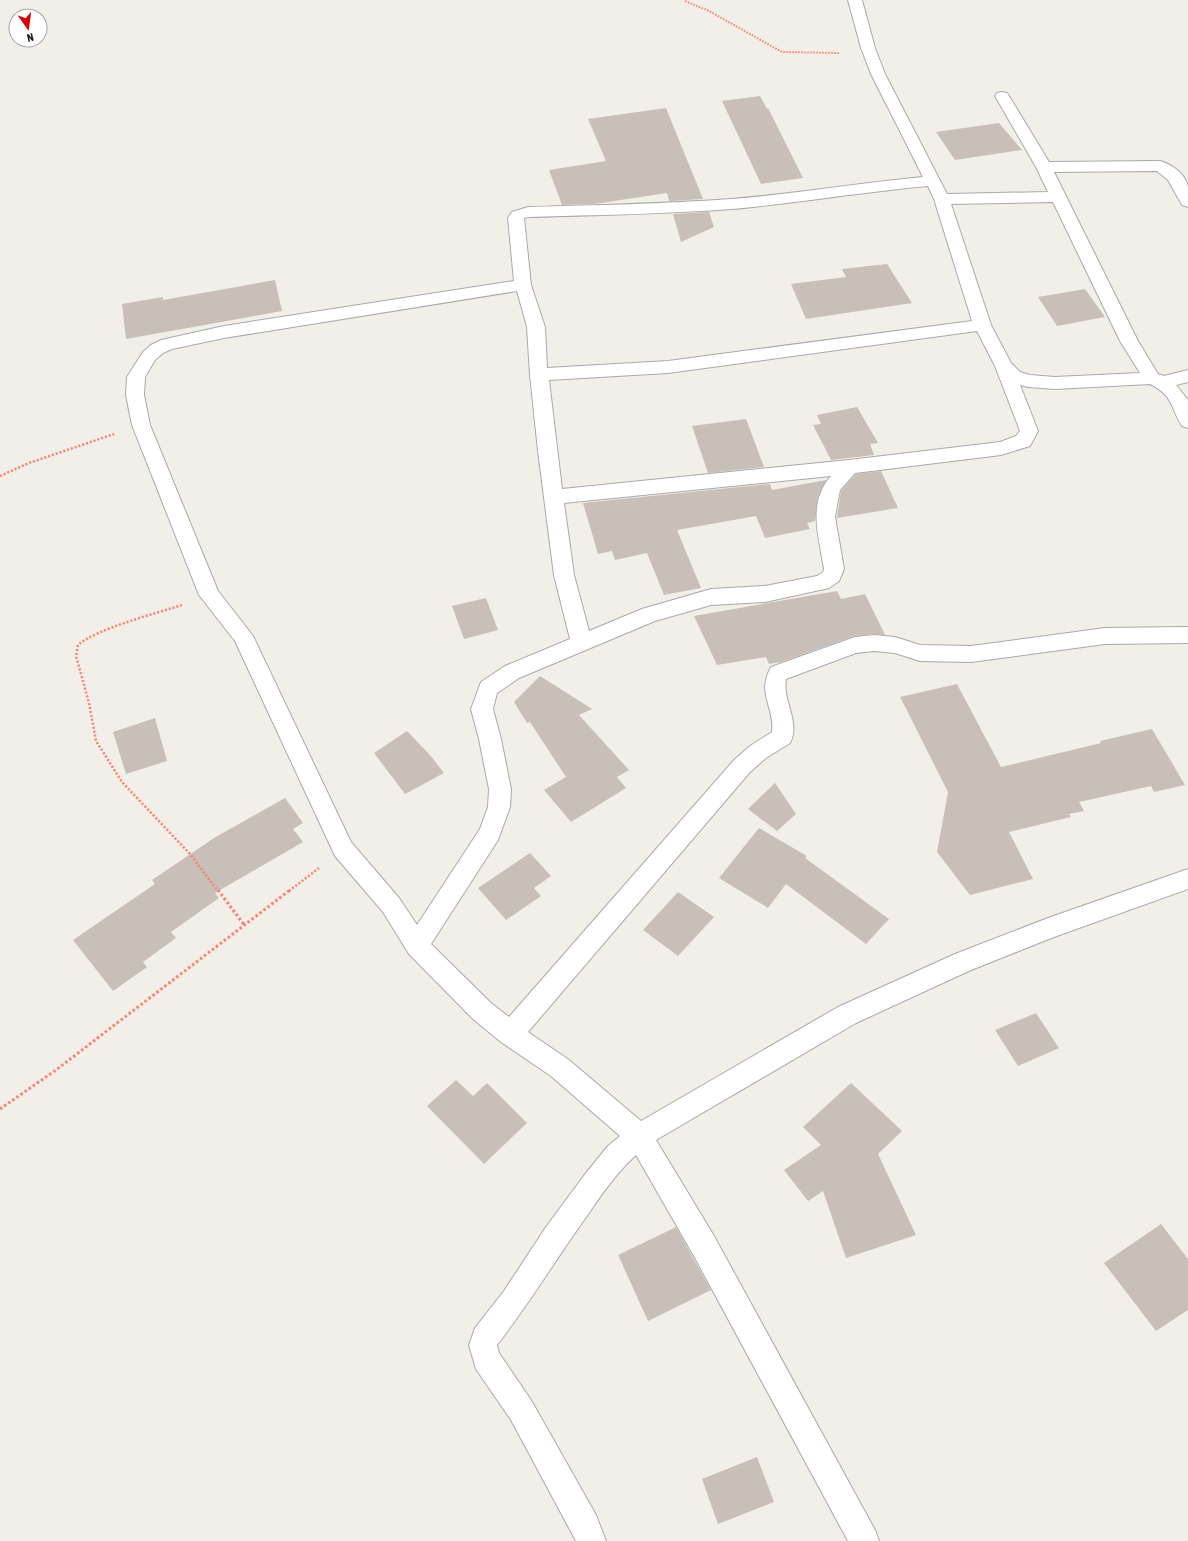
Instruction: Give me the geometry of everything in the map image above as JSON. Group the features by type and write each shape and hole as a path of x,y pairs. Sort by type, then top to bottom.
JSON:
{"street":[{"path":"553,497 849,467 1001,448 1023,441 1028,431 1004,366 982,325 942,199 878,74 868,48 854,0"},
{"path":"1002,96 1044,166 1058,197 1109,297 1129,341 1157,380 1182,404 1188,422"},
{"path":"1044,166 1160,166 1168,169 1175,176 1188,202"},
{"path":"581,642 564,574 553,497 539,374 536,327 523,285 516,218 518,215 528,212 666,208 731,204 796,198 867,187 933,181"},
{"path":"942,199 1058,197"},
{"path":"523,285 232,331 167,344 157,348 149,356 136,377 135,395 141,425 209,595 243,636 343,849 391,905 417,946 482,1011 510,1034 560,1068 639,1136 704,1246 864,1541"},
{"path":"539,374 668,367 982,325"},
{"path":"1004,366 1014,376 1028,381 1055,383 1157,380 1188,376"},
{"path":"417,946 490,833 499,807 500,789 490,738 482,709 488,688 512,672 649,615 711,598 765,594 822,583 832,576 834,569 825,517 831,488 849,467"},
{"path":"510,1034 742,766 758,752 782,737 782,726 775,681 778,673 855,645 874,643 895,645 920,653 964,654 1105,636 1188,635"},
{"path":"591,1541 585,1526 521,1410 486,1360 483,1345 485,1338 514,1301 556,1237 595,1182 617,1155 639,1136 854,1011 963,962 1048,929 1188,879"}],"path":[{"path":"685,1 709,11 782,52 831,53 868,48"},
{"path":"0,476 29,463 141,425"},
{"path":"209,595 98,634 80,643 77,648 76,656 89,703 96,741 122,782 190,854 245,926"},
{"path":"0,1109 56,1070 245,926 343,849"}],"building":[{"path":"760,96 767,109 768,108 803,178 761,184 722,101"},
{"path":"666,108 703,199 669,201 667,193 594,204 562,205 549,170 606,161 588,119"},
{"path":"999,123 1022,150 955,160 936,132"},
{"path":"709,212 714,227 681,242 673,214"},
{"path":"887,264 912,303 806,319 791,284 846,277 842,269"},
{"path":"275,280 282,311 126,339 122,304 163,297 163,300"},
{"path":"1085,289 1105,317 1057,326 1038,297"},
{"path":"857,407 878,443 870,444 874,455 831,460 813,425 821,424 817,415"},
{"path":"746,419 764,467 708,473 692,426"},
{"path":"881,471 898,508 837,518 841,491 856,474"},
{"path":"826,480 818,497 815,521 807,523 810,529 765,538 756,516 677,530 701,588 664,595 647,553 615,560 612,551 598,554 583,503 770,484 772,490"},
{"path":"837,591 841,599 865,594 885,635 874,634 854,636 781,662 769,664 766,657 717,665 694,616"},
{"path":"486,598 498,630 464,639 452,606"},
{"path":"540,676 592,709 579,715 629,770 617,777 626,788 571,822 544,790 566,777 530,722 527,723 514,702"},
{"path":"957,684 1001,767 1152,729 1185,785 1154,792 1151,786 1079,802 1084,811 1069,814 1071,817 1009,832 1033,879 970,895 937,852 948,792 900,697"},
{"path":"155,718 167,761 126,774 113,732"},
{"path":"407,731 430,755 444,773 405,794 374,753"},
{"path":"775,783 796,814 777,831 748,809"},
{"path":"285,798 303,823 293,829 303,842 215,893 219,898 171,932 176,938 143,962 147,967 113,991 73,940 155,884 152,880 214,838"},
{"path":"759,828 807,856 805,858 889,919 866,944 786,884 768,908 719,878"},
{"path":"530,853 551,876 534,888 541,896 506,920 478,888"},
{"path":"678,892 714,917 678,956 643,930"},
{"path":"1036,1013 1059,1048 1018,1066 995,1030"},
{"path":"456,1080 473,1096 487,1083 527,1123 484,1164 427,1106"},
{"path":"851,1083 902,1131 878,1154 916,1235 846,1258 823,1191 808,1201 784,1170 821,1145 803,1127"},
{"path":"1161,1224 1188,1259 1188,1310 1156,1331 1104,1263"},
{"path":"676,1227 711,1290 648,1321 618,1255"},
{"path":"757,1457 774,1502 718,1524 702,1479"}]}
